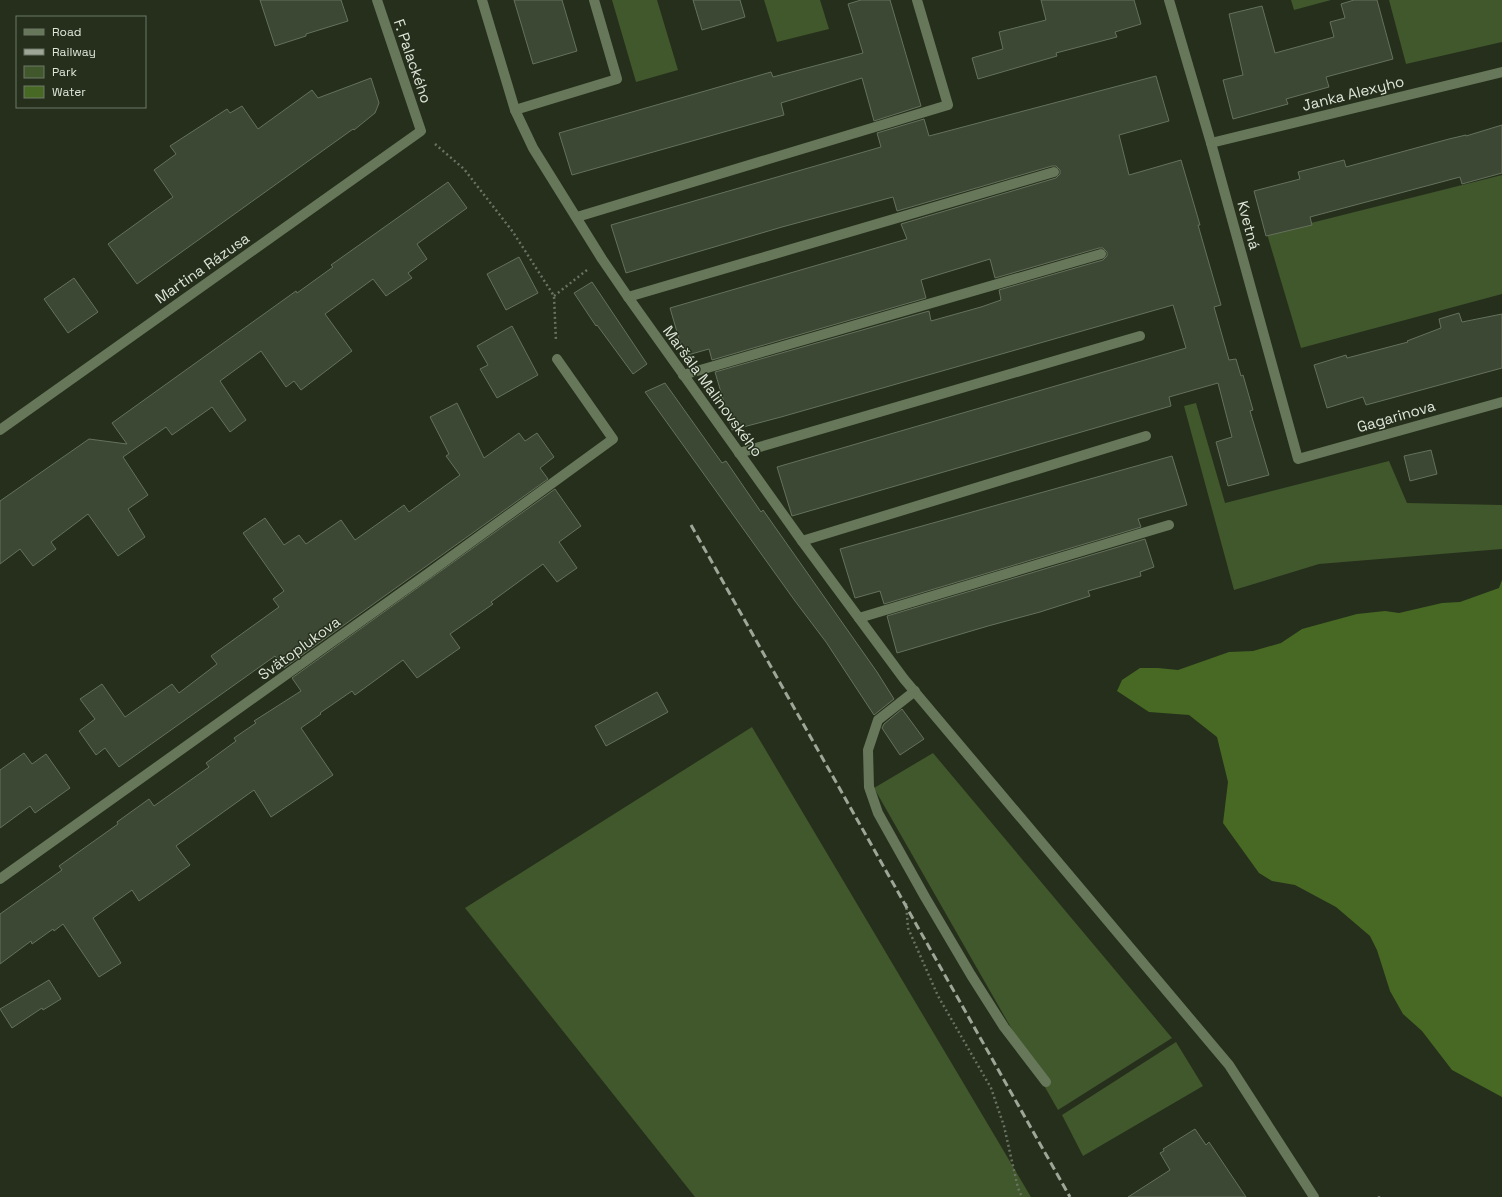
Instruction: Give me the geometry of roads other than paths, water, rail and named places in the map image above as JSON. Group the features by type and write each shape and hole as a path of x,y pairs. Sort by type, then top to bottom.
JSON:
{"street":[{"name":"F. Palackého","path":"377,0 421,131"},
{"name":"Maršála Malinovského","path":"482,0 515,110 533,148 602,259 628,297 802,541 904,679 1229,1065 1314,1197"},
{"path":"515,110 617,79 594,0"},
{"path":"577,217 948,105 917,0"},
{"name":"Kvetná","path":"1169,0 1298,459"},
{"name":"Janka Alexyho","path":"1210,143 1502,72"},
{"name":"Martina Rázusa","path":"0,430 421,131"},
{"path":"628,297 1054,172"},
{"path":"683,375 1101,254"},
{"path":"739,452 1140,336"},
{"name":"Svätoplukova","path":"0,879 424,577 613,438 557,358"},
{"name":"Gagarinova","path":"1298,459 1502,402"},
{"path":"802,541 1146,436"},
{"path":"859,618 1169,525"},
{"path":"915,691 878,720 868,750 869,787 878,813 971,975 1004,1027 1046,1082"}],"water":[{"path":"1502,580 1502,1097 1452,1070 1422,1031 1403,1014 1390,991 1377,950 1370,936 1336,907 1295,885 1272,881 1259,873 1223,823 1228,782 1217,737 1189,715 1149,712 1117,691 1122,680 1140,668 1178,670 1229,652 1253,651 1281,643 1302,629 1357,614 1385,611 1399,613 1442,603 1460,602 1499,588"}],"railway":[{"path":"691,525 1070,1197"}]}
